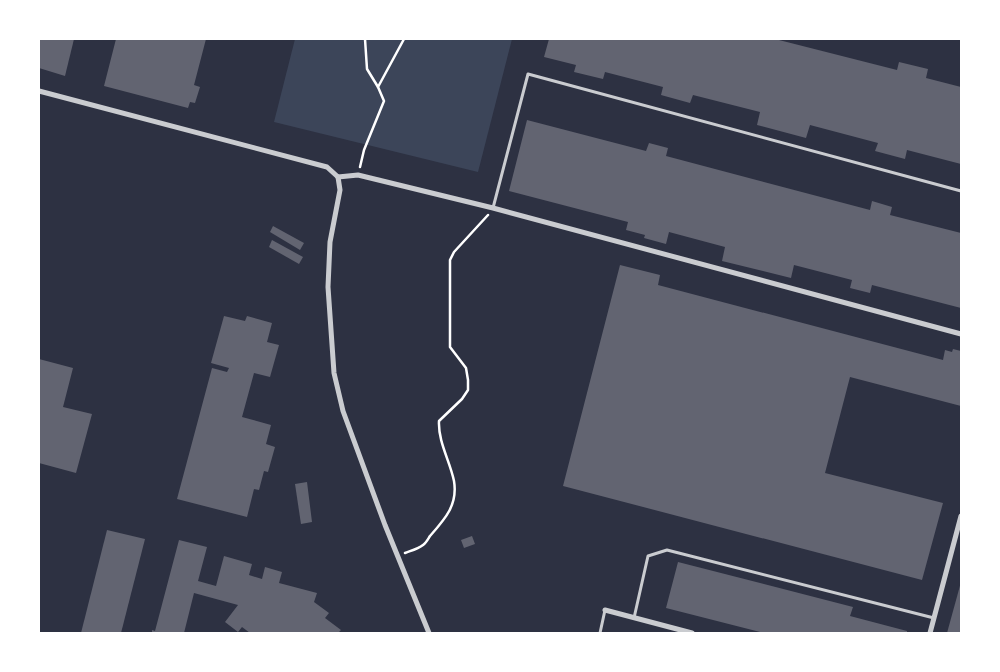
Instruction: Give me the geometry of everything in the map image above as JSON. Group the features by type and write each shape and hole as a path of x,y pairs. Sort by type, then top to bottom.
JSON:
{"street":[{"path":"39,92 327,167 338,177 340,190 330,242 328,287 334,373 343,411 429,633"},
{"path":"338,177 358,175 493,208 961,334"},
{"path":"930,633 961,516"},
{"path":"605,610 692,633"}],"lane":[{"path":"493,208 528,74 961,191"},
{"path":"634,618 648,556 667,550 934,618"},
{"path":"600,633 605,610"}],"path":[{"path":"358,175 364,150 384,101 368,70 365,39"},
{"path":"378,87 404,39"},
{"path":"398,556 422,546 448,516 452,504 453,479 445,456 438,428 438,420 468,390 468,380 466,368 450,347 450,260 454,252 484,221 493,208"}],"shaded area":[{"path":"295,39 512,39 478,172 274,122"}],"building":[{"path":"39,39 74,39 65,76 39,68"},
{"path":"116,39 206,39 194,85 200,87 195,103 190,102 188,108 104,86"},
{"path":"549,39 775,39 897,70 899,62 928,69 926,78 961,87 961,164 907,150 905,159 875,151 878,143 810,125 806,138 757,125 760,112 693,95 690,103 661,95 663,87 605,72 603,79 574,72 576,65 544,57"},
{"path":"527,120 646,151 649,143 668,148 666,156 870,210 872,201 892,207 890,215 961,233 961,308 872,285 870,293 850,288 852,280 794,265 791,278 722,261 725,247 669,232 666,244 644,238 645,235 626,230 628,222 509,191"},
{"path":"273,226 304,243 300,250 270,232"},
{"path":"272,240 303,257 299,264 269,247"},
{"path":"620,265 660,275 658,285 943,360 945,350 952,352 953,349 961,351 961,406 850,377 825,473 943,503 922,580 563,486"},
{"path":"224,316 245,321 247,316 272,323 267,342 279,345 270,377 254,373 242,417 271,425 266,444 275,447 268,472 264,471 259,490 254,489 247,517 177,499 212,368 227,372 229,368 211,363"},
{"path":"39,359 73,368 63,407 92,414 76,473 39,463"},
{"path":"307,482 312,522 301,524 295,484"},
{"path":"107,530 145,539 121,633 81,633"},
{"path":"472,536 475,544 464,548 461,540"},
{"path":"179,540 207,547 198,581 216,586 224,556 252,564 249,575 262,579 265,567 282,572 279,583 317,593 314,602 329,613 325,618 341,630 338,633 250,633 242,627 238,632 225,622 238,605 194,593 184,633 152,633 152,630 155,631"},
{"path":"678,562 853,607 850,616 907,631 907,633 764,633 666,608"},
{"path":"961,582 961,633 947,633"}]}
